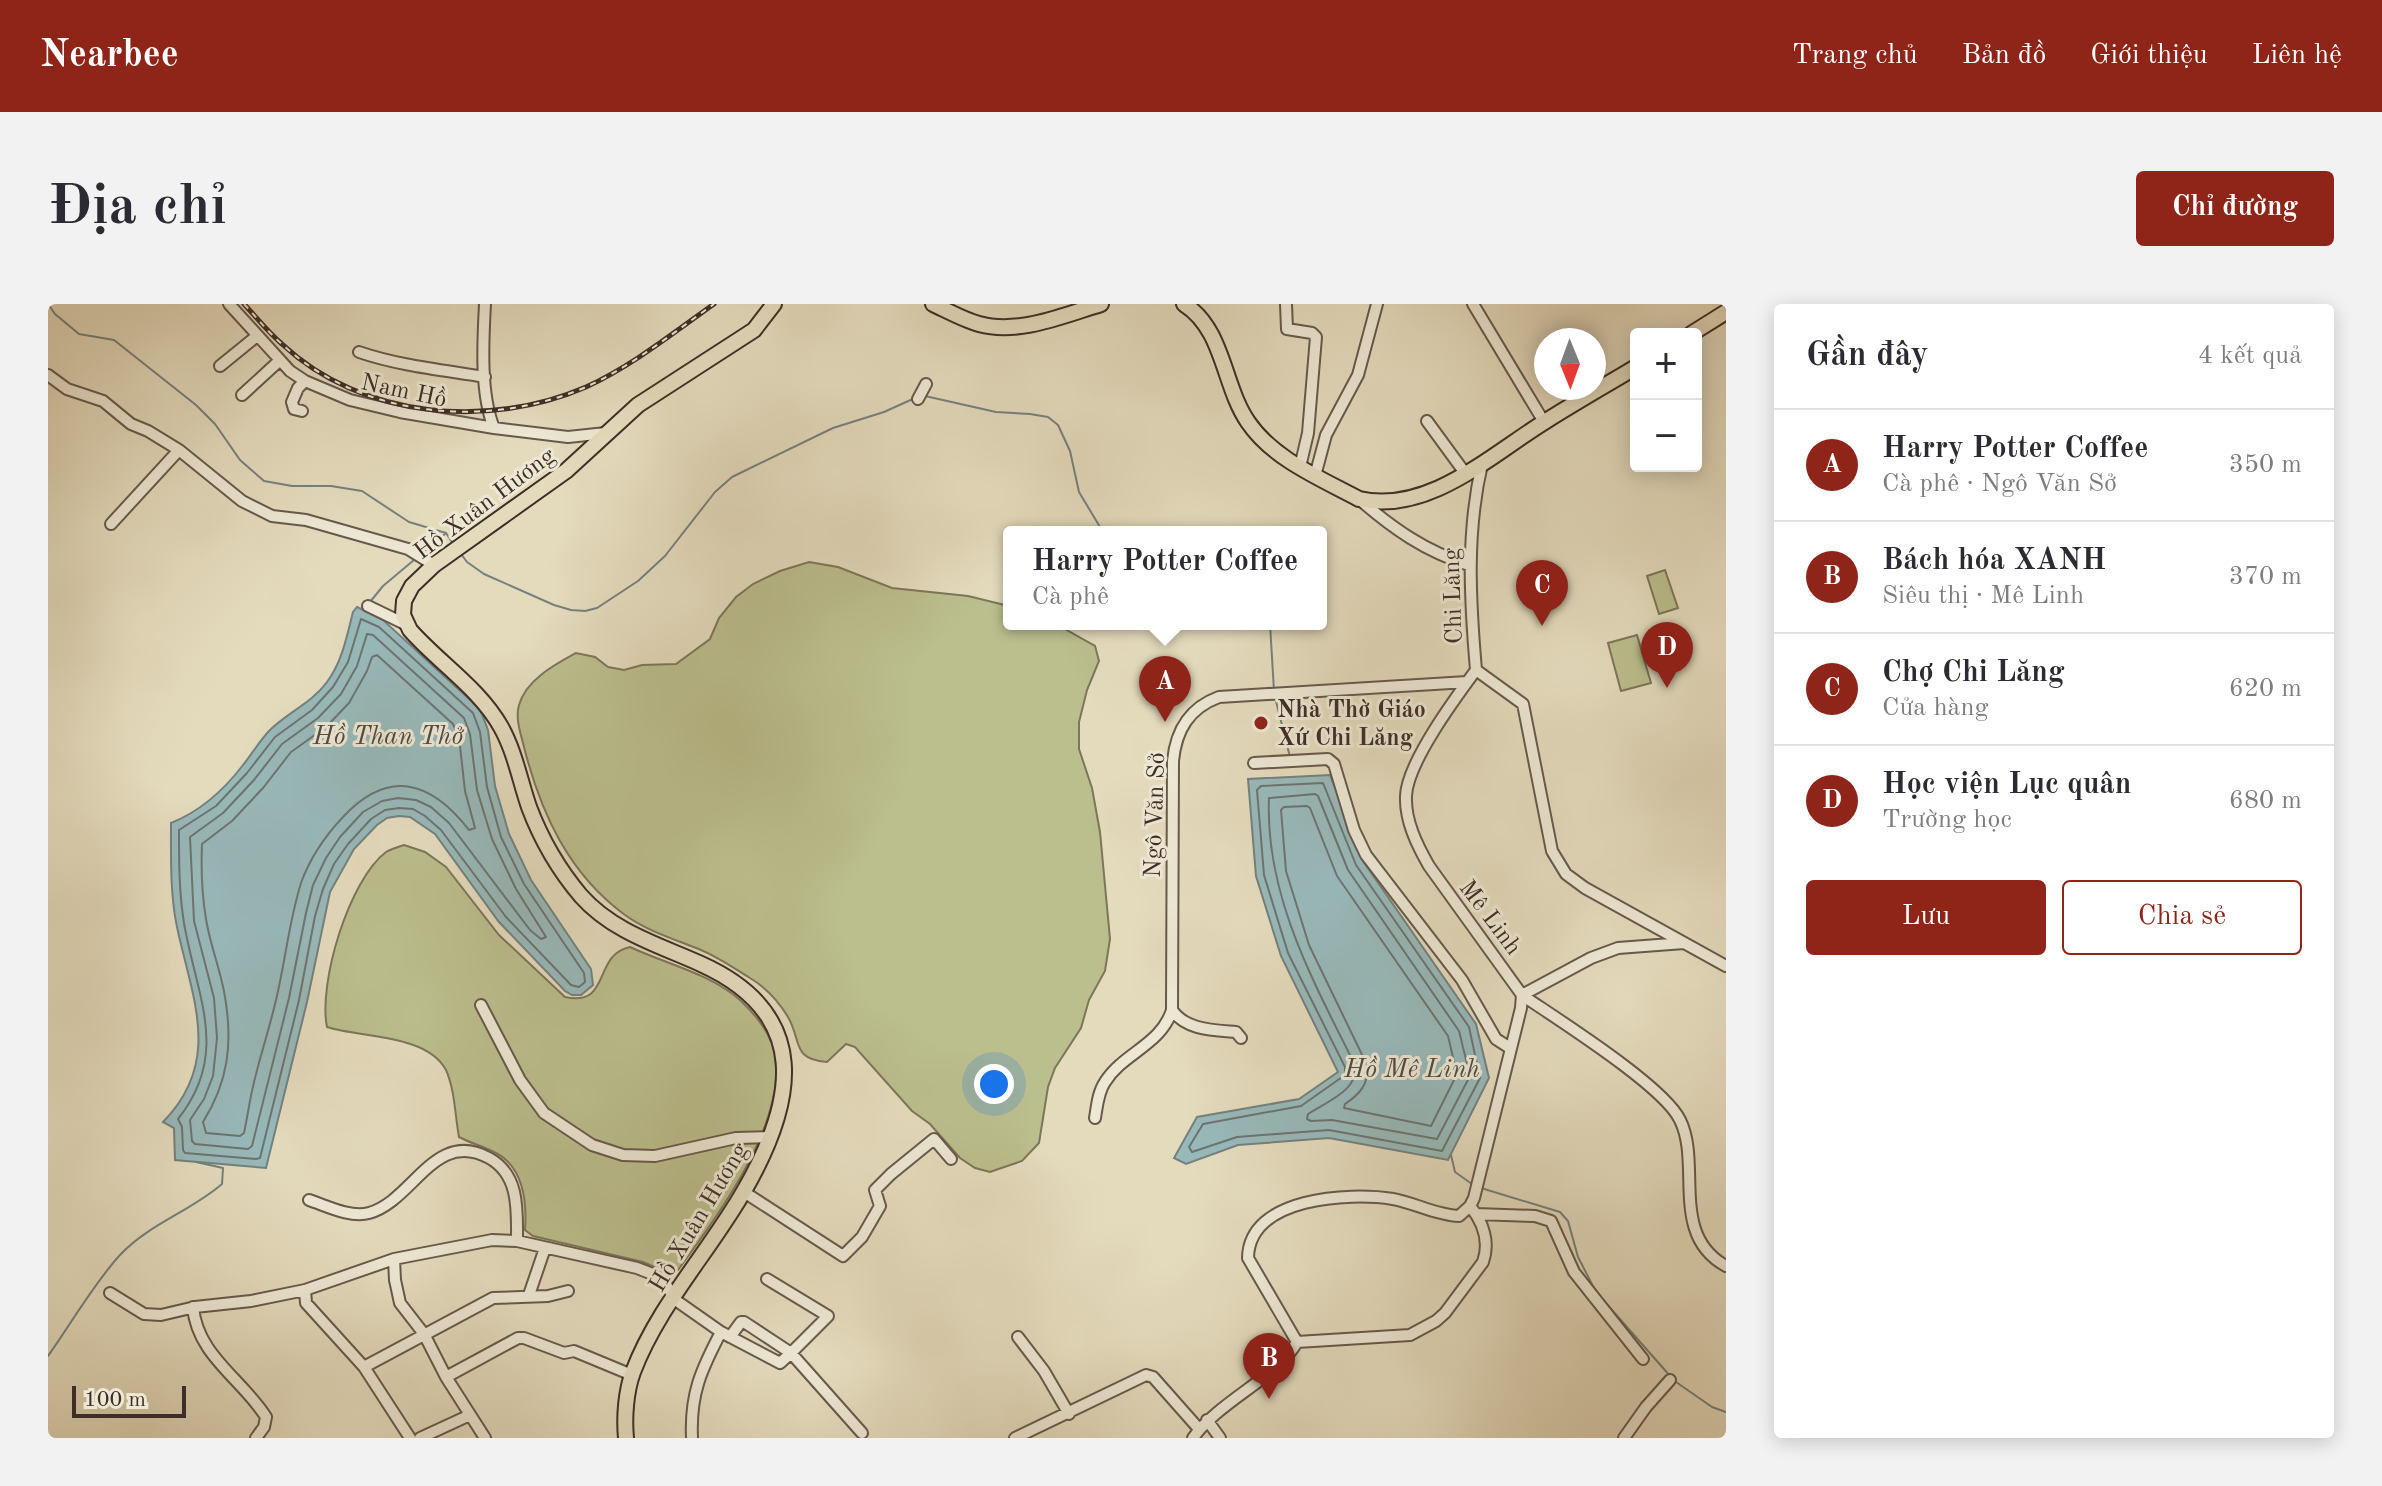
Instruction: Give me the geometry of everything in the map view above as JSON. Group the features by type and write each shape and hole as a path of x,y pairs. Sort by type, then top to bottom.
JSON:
{"main road":[{"name":"Hồ Xuân Hương","path":"626,1438 632,1375 647,1342 744,1192 770,1137 780,1103 786,1058 781,1038 773,1020 758,1002 735,983 703,965 654,946 608,920 582,897 550,853 530,810 510,748 490,710 405,624 402,608 407,594 432,560 463,545 566,471 638,405 754,330 774,304"},
{"path":"933,304 976,323 997,327 1038,322 1101,304"},
{"path":"1184,304 1199,316 1210,333 1247,421 1270,446 1315,476 1359,499 1378,502 1419,495 1465,473 1630,371"},
{"path":"1701,328 1726,312"}],"street":[{"name":"Nam Hồ","path":"230,304 279,361 305,381 350,400 494,428 568,437 606,433"},
{"path":"485,304 487,411 494,428"},
{"path":"1286,304 1287,329 1312,333 1316,337 1308,433 1300,467"},
{"path":"1315,476 1326,435 1358,375 1377,304"},
{"path":"1473,304 1544,422"},
{"path":"220,366 257,336"},
{"path":"359,352 391,363 485,377"},
{"path":"242,395 279,361"},
{"path":"48,375 67,389 103,401 131,424 179,450 242,501 272,516 306,520 408,549 432,560"},
{"path":"302,411 294,409 292,402 305,381"},
{"path":"918,399 926,384"},
{"path":"1427,421 1465,473"},
{"path":"111,524 179,450"},
{"name":"Chi Lăng","path":"1482,464 1471,527 1469,565 1476,670 1523,704 1549,844 1559,865 1574,881 1684,943"},
{"path":"1359,499 1393,528 1448,559 1469,565"},
{"path":"368,606 405,624"},
{"name":"Mê Linh","path":"1476,670 1448,708 1407,787 1407,808 1417,845 1522,995 1646,1083 1679,1116 1685,1132 1694,1227 1712,1257 1726,1266"},
{"name":"Ngô Văn Sở","path":"1172,1010 1175,747 1188,717 1219,697 1467,682"},
{"path":"1254,763 1328,759 1334,764 1354,830 1366,855 1462,980 1496,1039 1510,1048"},
{"path":"1200,1429 1283,1360 1297,1342 1401,1337 1436,1321 1450,1308 1483,1262 1487,1249 1473,1206 1522,995 1591,958 1618,948 1684,943 1726,966"},
{"path":"481,1005 520,1080 544,1113 592,1145 623,1155 655,1156 736,1138 770,1137"},
{"path":"1095,1118 1098,1097 1105,1081 1116,1068 1158,1035 1172,1010 1183,1022 1236,1032 1241,1038"},
{"path":"744,1192 843,1256 862,1237 880,1206 875,1190 891,1174 934,1139 951,1159"},
{"path":"309,1200 347,1213 366,1214 380,1208 445,1155 463,1151 481,1154 504,1170 513,1184 517,1241"},
{"path":"1297,1342 1248,1258 1250,1243 1273,1216 1312,1200 1368,1196 1396,1199 1449,1216 1459,1216 1473,1206 1551,1221 1574,1272 1643,1359"},
{"path":"110,1293 152,1316 305,1290 394,1259 492,1240 517,1241 637,1268 655,1275 667,1286 674,1299 726,1334 780,1363 828,1316 767,1279"},
{"path":"529,1295 545,1248"},
{"path":"394,1259 400,1303 424,1334 446,1377 485,1438"},
{"path":"305,1290 306,1303 364,1367 410,1438"},
{"path":"364,1367 493,1298 548,1296 568,1291"},
{"path":"193,1307 196,1327 204,1343 266,1417 264,1427 256,1438"},
{"path":"692,1438 692,1402 697,1382 726,1334 741,1322 791,1353 862,1433"},
{"path":"1018,1337 1044,1371 1069,1414"},
{"path":"446,1377 518,1338 564,1353 574,1351 632,1375"},
{"path":"1015,1438 1146,1375 1153,1377 1200,1429 1220,1438"},
{"path":"1624,1438 1670,1380"},
{"path":"420,1438 470,1415"}],"green space":[{"path":"809,562 838,567 892,588 968,596 1003,605 1003,630 1067,630 1095,646 1099,661 1079,722 1079,749 1092,788 1100,832 1110,939 1105,971 1089,1000 1081,1028 1055,1068 1048,1087 1039,1143 1022,1161 990,1172 975,1168 960,1158 930,1124 912,1111 855,1047 846,1044 827,1062 808,1057 799,1047 784,1011 761,986 714,956 641,925 605,899 560,841 539,796 519,726 518,710 534,681 576,653 595,657 608,667 624,670 642,665 676,664 710,639 719,618 736,597 753,584"},
{"path":"1665,570 1678,608 1659,614 1647,576"},
{"path":"1637,635 1651,683 1621,691 1608,643"},
{"path":"404,845 425,852 446,867 499,935 565,997 590,995 610,960 630,947 715,983 740,1000 762,1025 771,1040 775,1056 776,1083 770,1111 745,1169 711,1225 678,1270 668,1273 643,1262 533,1236 525,1230 522,1185 512,1166 494,1152 459,1137 449,1078 437,1058 409,1043 327,1027 327,985 339,934 349,908 372,866 386,852"}],"water":[{"name":"Hồ Than Thở","path":"357,607 383,620 480,709 488,730 495,786 509,834 531,880 591,969 593,985 581,995 565,991 499,922 435,834 410,817 387,818 354,849 330,892 307,1002 266,1168 175,1160 174,1128 163,1122 181,1099 193,1076 198,1052 198,1028 175,914 171,823 202,806 220,791 270,730 321,689 337,666"},
{"name":"Hồ Mê Linh","path":"1330,775 1363,861 1476,1024 1489,1078 1448,1160 1329,1138 1238,1145 1186,1164 1174,1158 1197,1117 1299,1099 1338,1072 1281,956 1256,876 1248,779"}],"waterway":[{"path":"48,304 79,334 114,340 196,405 215,424 240,460 264,481 362,491 409,522 446,533 452,542"},
{"path":"925,396 996,412 1048,417 1058,425 1070,451 1079,492 1099,526"},
{"path":"461,554 484,574 554,605 585,611 597,608 638,581 665,556 715,492 732,477 833,428 884,412 915,398"},
{"path":"422,553 445,534"},
{"path":"370,602 383,586 414,560"},
{"path":"1270,630 1274,691"},
{"path":"1275,697 1290,757"},
{"path":"1451,1155 1455,1172 1472,1184"},
{"path":"48,1356 92,1291 131,1244 222,1184 223,1168 196,1162"},
{"path":"1481,1188 1560,1212 1568,1221 1578,1257 1596,1292 1671,1377"},
{"path":"1676,1382 1712,1407 1726,1412"}],"railway":[{"path":"244,304 282,344 314,369 350,388 388,402 468,412 509,409 586,387 636,359 714,304"}],"place":[{"name":"Chợ Chi Lăng","path":"1542,626"},
{"name":"Học viện Lục quân","path":"1667,688"},
{"name":"Harry Potter Coffee","path":"1165,722"},
{"name":"Nhà Thờ Giáo Xứ Chi Lăng","path":"1261,723"},
{"name":"Bách hóa XANH","path":"1269,1399"}]}
